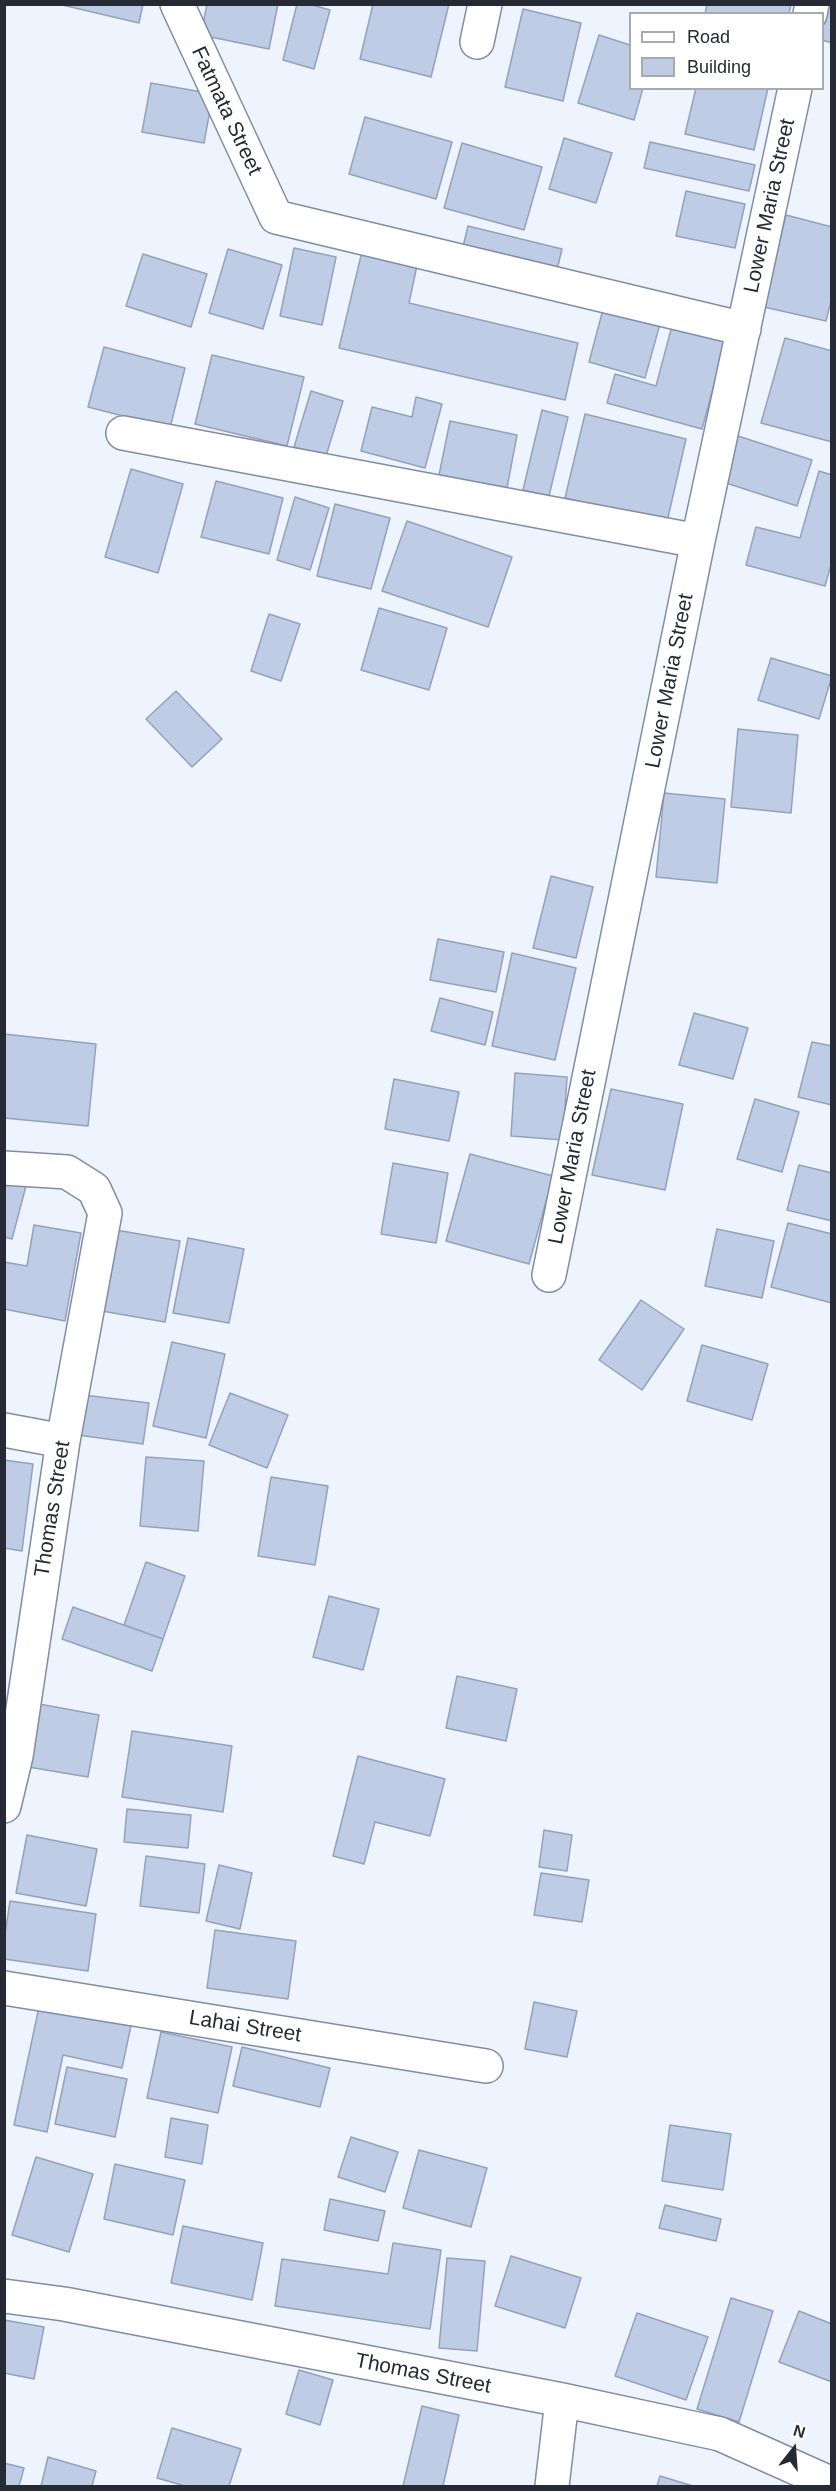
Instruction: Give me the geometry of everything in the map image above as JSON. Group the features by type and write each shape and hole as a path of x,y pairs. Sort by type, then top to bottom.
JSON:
{"street":[{"name":"Fatmata Street","path":"177,4 276,217 744,329"},
{"path":"477,42 485,4"},
{"name":"Lower Maria Street","path":"549,1275 698,541 795,90"},
{"path":"123,433 698,541"},
{"name":"Thomas Street","path":"4,1168 67,1172 94,1189 105,1213 63,1441 16,1756 4,1806"},
{"path":"4,1430 63,1441"},
{"name":"Lahai Street","path":"4,1988 486,2066"},
{"name":"Thomas Street","path":"4,2296 64,2304 562,2400 720,2434 831,2484"},
{"path":"552,2487 562,2400"}],"building":[{"path":"58,4 143,4 139,23"},
{"path":"207,4 278,4 269,49 201,35"},
{"path":"297,4 309,4 330,10 314,69 283,60"},
{"path":"373,4 449,4 431,77 360,59"},
{"path":"707,4 791,4 789,12 705,12"},
{"path":"828,4 832,4 832,43 824,41 824,17"},
{"path":"523,9 581,23 563,101 505,87"},
{"path":"599,35 629,45 629,90 642,90 634,120 578,103"},
{"path":"151,83 213,94 204,143 142,132"},
{"path":"696,90 768,90 754,150 685,134"},
{"path":"365,117 452,142 436,199 349,174"},
{"path":"564,138 612,153 596,203 549,189"},
{"path":"650,142 755,165 749,191 644,168"},
{"path":"462,143 542,167 524,230 444,208"},
{"path":"686,191 745,204 735,248 676,236"},
{"path":"786,215 832,227 832,297 826,321 764,307"},
{"path":"468,226 562,249 555,278 461,255"},
{"path":"364,243 419,256 409,303 578,343 565,400 339,348"},
{"path":"294,248 336,257 322,325 280,316"},
{"path":"228,249 282,265 263,329 209,313"},
{"path":"143,254 207,274 191,327 126,306"},
{"path":"606,298 663,313 645,378 589,362"},
{"path":"673,322 727,337 702,429 607,403 615,374 656,386"},
{"path":"785,338 832,351 832,442 761,423"},
{"path":"104,347 185,368 170,428 88,407"},
{"path":"212,355 304,377 287,446 195,424"},
{"path":"311,391 343,401 326,456 294,447"},
{"path":"416,397 442,404 425,468 361,451 372,407 412,417"},
{"path":"542,410 568,417 549,496 523,490"},
{"path":"585,414 686,439 667,522 565,498"},
{"path":"450,421 517,435 507,488 439,475"},
{"path":"738,436 812,460 797,506 723,482"},
{"path":"131,469 183,484 158,573 105,557"},
{"path":"819,471 832,475 832,561 825,586 746,565 756,527 800,538"},
{"path":"216,481 283,498 269,554 201,537"},
{"path":"295,497 329,508 310,570 277,560"},
{"path":"335,504 390,518 371,589 317,576"},
{"path":"407,521 512,557 488,627 382,591"},
{"path":"379,608 447,628 429,690 361,670"},
{"path":"269,614 300,624 281,681 251,671"},
{"path":"771,658 832,676 819,719 758,700"},
{"path":"176,691 222,739 192,767 146,719"},
{"path":"738,729 798,735 791,813 731,807"},
{"path":"664,793 725,799 717,883 656,877"},
{"path":"551,876 593,887 576,958 533,948"},
{"path":"438,939 504,952 496,992 430,980"},
{"path":"512,953 576,968 555,1060 492,1046"},
{"path":"440,998 493,1012 485,1045 431,1031"},
{"path":"694,1013 748,1028 733,1079 679,1065"},
{"path":"4,1034 96,1044 88,1126 4,1118"},
{"path":"812,1042 832,1046 832,1105 798,1097"},
{"path":"515,1073 567,1077 563,1140 511,1136"},
{"path":"394,1079 459,1092 449,1141 385,1129"},
{"path":"611,1089 683,1104 665,1190 592,1175"},
{"path":"755,1099 799,1112 782,1172 737,1159"},
{"path":"470,1154 553,1176 529,1264 446,1241"},
{"path":"393,1163 448,1173 436,1243 381,1234"},
{"path":"799,1165 832,1173 832,1221 787,1210"},
{"path":"4,1180 26,1186 12,1239 4,1237"},
{"path":"788,1223 832,1234 832,1303 771,1287"},
{"path":"34,1225 81,1233 65,1321 4,1309 4,1262 27,1266"},
{"path":"717,1229 774,1241 762,1298 705,1286"},
{"path":"116,1230 180,1241 165,1322 102,1311"},
{"path":"188,1238 244,1249 229,1323 173,1313"},
{"path":"641,1300 684,1329 642,1390 599,1360"},
{"path":"172,1342 225,1354 206,1438 153,1426"},
{"path":"702,1345 768,1364 752,1420 687,1401"},
{"path":"230,1393 288,1415 267,1468 209,1445"},
{"path":"84,1395 149,1403 143,1444 78,1435"},
{"path":"146,1457 204,1461 198,1531 140,1526"},
{"path":"4,1460 33,1464 22,1551 4,1548"},
{"path":"271,1477 328,1486 315,1565 258,1556"},
{"path":"146,1562 185,1576 163,1639 124,1625"},
{"path":"329,1596 379,1609 363,1670 313,1657"},
{"path":"73,1607 163,1639 152,1671 62,1639"},
{"path":"457,1676 517,1689 506,1741 446,1728"},
{"path":"39,1704 99,1715 88,1777 28,1767"},
{"path":"132,1731 232,1746 223,1812 122,1797"},
{"path":"358,1756 445,1779 430,1836 375,1822 364,1864 333,1856"},
{"path":"127,1809 191,1815 188,1848 124,1842"},
{"path":"544,1830 572,1835 567,1871 539,1867"},
{"path":"27,1835 97,1849 86,1906 16,1893"},
{"path":"146,1856 205,1864 199,1913 140,1906"},
{"path":"219,1865 252,1873 240,1929 206,1921"},
{"path":"541,1873 589,1880 582,1922 534,1915"},
{"path":"10,1901 96,1914 88,1971 4,1959 4,1941"},
{"path":"215,1930 296,1941 288,1999 207,1988"},
{"path":"40,2002 132,2021 122,2068 63,2055 47,2132 14,2125"},
{"path":"534,2002 577,2011 567,2057 525,2049"},
{"path":"161,2032 232,2047 218,2113 147,2098"},
{"path":"242,2047 330,2068 320,2107 233,2086"},
{"path":"67,2067 127,2079 115,2137 55,2124"},
{"path":"171,2118 208,2125 202,2164 165,2157"},
{"path":"670,2125 731,2134 723,2190 662,2181"},
{"path":"351,2137 398,2152 385,2192 338,2177"},
{"path":"419,2150 487,2168 471,2227 403,2208"},
{"path":"36,2157 93,2174 69,2252 12,2235"},
{"path":"115,2164 185,2180 173,2235 104,2219"},
{"path":"330,2199 385,2211 378,2241 324,2230"},
{"path":"665,2205 721,2219 716,2241 659,2228"},
{"path":"183,2226 263,2243 252,2300 171,2283"},
{"path":"393,2243 441,2250 430,2329 275,2306 282,2259 388,2274"},
{"path":"511,2256 581,2278 565,2328 495,2306"},
{"path":"447,2258 485,2261 477,2351 439,2348"},
{"path":"731,2298 773,2311 739,2422 697,2409"},
{"path":"799,2311 832,2324 832,2382 779,2362"},
{"path":"637,2313 708,2337 686,2400 615,2376"},
{"path":"4,2320 44,2327 34,2379 4,2373"},
{"path":"299,2370 333,2380 320,2425 286,2414"},
{"path":"422,2406 459,2415 443,2486 403,2486"},
{"path":"172,2428 241,2449 229,2486 185,2486 157,2478"},
{"path":"48,2457 96,2471 92,2486 41,2486"},
{"path":"4,2463 24,2468 19,2486 4,2486"},
{"path":"660,2476 693,2486 657,2486"}]}
